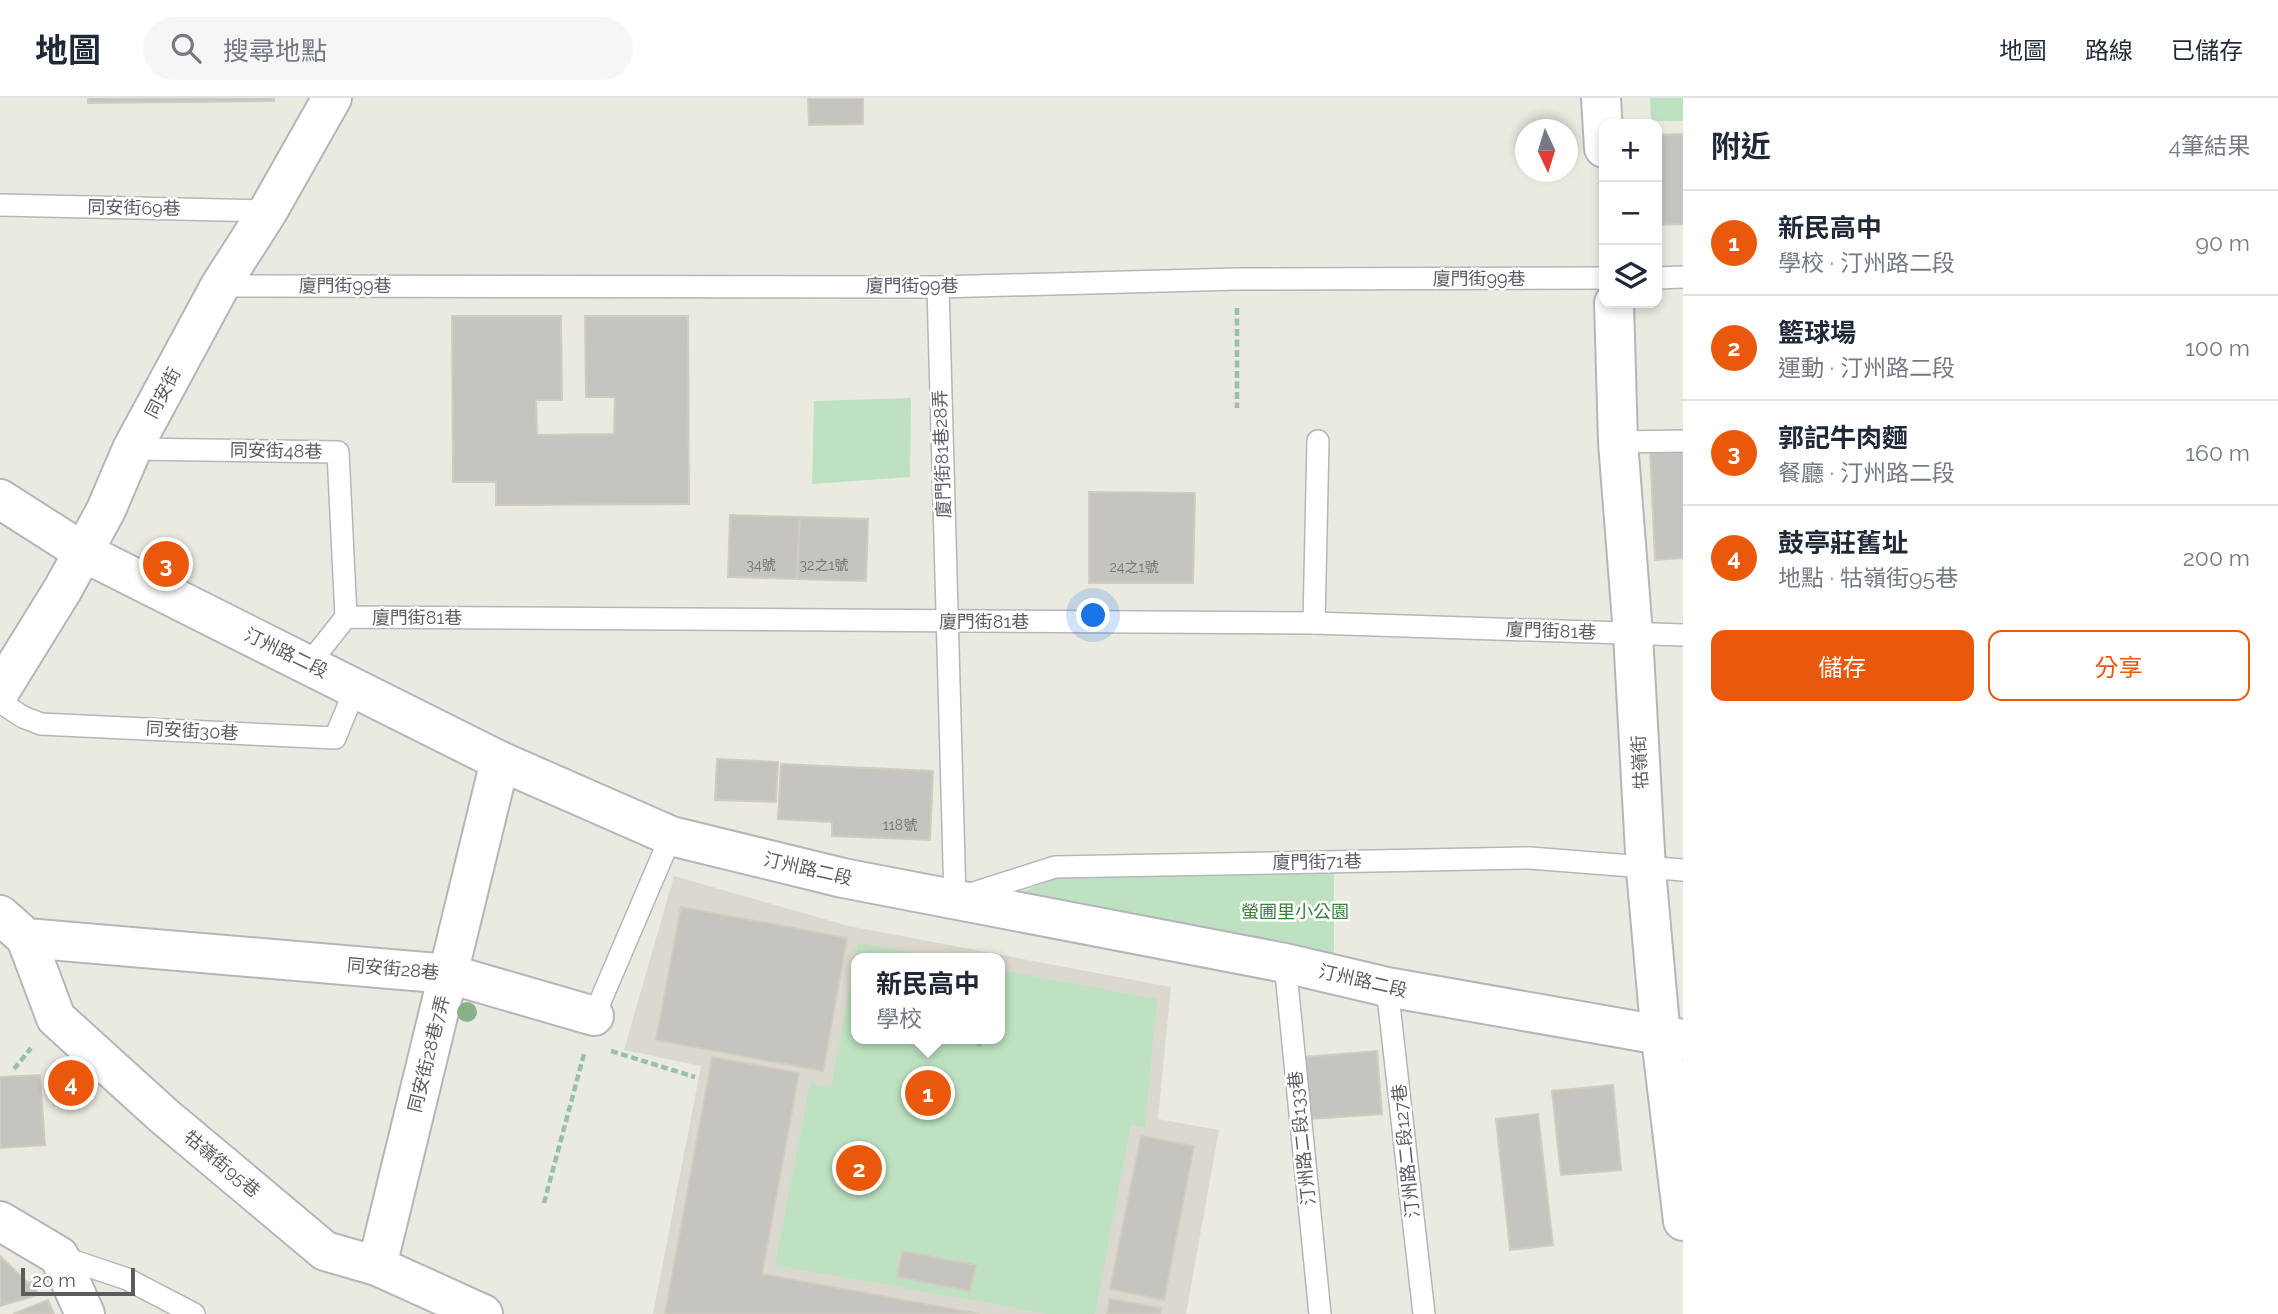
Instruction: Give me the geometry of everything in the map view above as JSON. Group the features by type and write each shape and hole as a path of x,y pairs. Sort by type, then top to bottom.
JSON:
{"street":[{"name":"同安街","path":"0,691 106,510 132,449 220,286 268,211 332,98"},
{"path":"1601,98 1602,119"},
{"name":"牯嶺街","path":"1614,308 1618,442 1633,634 1665,870 1683,1221"},
{"name":"汀州路二段","path":"0,499 83,552 500,761 671,836 843,878 1285,963 1387,988 1672,1038"},
{"name":"同安街28巷7弄","path":"377,1266 500,761"},
{"name":"同安街28巷","path":"13,927 449,974 590,1030"},
{"name":"牯嶺街95巷","path":"13,927 56,1018 164,1116 325,1251 377,1266 483,1314"},
{"path":"0,1221 59,1256 85,1314"}],"lane":[{"name":"同安街69巷","path":"0,205 268,211"},
{"path":"1662,278 1683,277"},
{"name":"廈門街99巷","path":"220,286 938,287 1237,279 1599,278"},
{"name":"廈門街81巷28弄","path":"938,287 955,899"},
{"path":"1314,623 1318,440"},
{"path":"1618,442 1683,441"},
{"name":"同安街48巷","path":"132,449 338,453 346,617"},
{"name":"廈門街81巷","path":"308,665 346,617 1314,623 1683,635"},
{"name":"同安街30巷","path":"0,702 23,717 41,724 335,738 356,687"},
{"path":"590,1030 671,836"},
{"name":"廈門街71巷","path":"955,899 1055,867 1530,858 1665,870"},
{"name":"汀州路二段133巷","path":"1285,963 1320,1314"},
{"name":"汀州路二段127巷","path":"1387,988 1424,1314"},
{"path":"59,1256 127,1279 194,1314"}],"path":[{"path":"1237,279 1237,408"},
{"path":"544,1203 590,1030 695,1077"}],"shaded area":[{"path":"674,876 849,926 992,953 851,953 851,1044 1005,1044 1005,956 1171,987 1158,1119 1219,1130 1186,1314 653,1314 701,1066 624,1050"}],"green space":[{"path":"1650,98 1683,98 1683,121 1651,119"},
{"path":"911,398 910,477 812,484 814,401"},
{"name":"螢圃里小公園","path":"1334,873 1334,959 1008,898 1058,877"},
{"path":"858,943 912,953 856,953"},
{"path":"1005,971 1157,999 1145,1128 1131,1125 1095,1314 1048,1314 775,1265 810,1083 831,1087 851,980 851,1044 1005,1044","holes":["903,1251 975,1265 970,1291"]}],"building":[{"path":"88,98 274,98 274,101 88,103"},
{"path":"808,98 863,98 863,124 809,125"},
{"path":"1683,134 1683,224 1662,225 1662,135"},
{"path":"452,316 561,316 562,400 536,400 537,435 614,434 615,397 586,397 585,316 688,316 689,504 496,505 496,482 453,482"},
{"path":"1683,447 1683,558 1655,560 1650,448"},
{"path":"1089,492 1195,493 1193,583 1089,583"},
{"path":"730,515 800,517 797,579 728,577"},
{"path":"800,517 868,519 866,581 797,579"},
{"path":"717,759 778,762 776,802 715,800"},
{"path":"781,764 933,771 930,840 832,836 832,822 778,819"},
{"path":"681,907 847,938 823,1071 656,1040"},
{"path":"1377,1051 1382,1114 1310,1119 1305,1057"},
{"path":"712,1057 799,1073 762,1274 980,1314 665,1314"},
{"path":"40,1075 45,1145 0,1148 0,1077"},
{"path":"1613,1085 1621,1170 1561,1175 1552,1091"},
{"path":"1538,1114 1553,1245 1510,1250 1496,1119"},
{"path":"1141,1136 1194,1146 1164,1300 1110,1289"},
{"path":"902,1251 976,1265 970,1291 897,1277"},
{"path":"0,1256 28,1283 34,1281 37,1295 0,1306"},
{"path":"1110,1299 1161,1308 1160,1314 1107,1314"},
{"path":"48,1300 54,1314 13,1314"}],"place":[{"name":"郭記牛肉麵","path":"166,564"},
{"name":"鼓亭莊舊址","path":"71,1083"},
{"name":"新民高中","path":"928,1093"},
{"name":"籃球場","path":"859,1168"}]}
